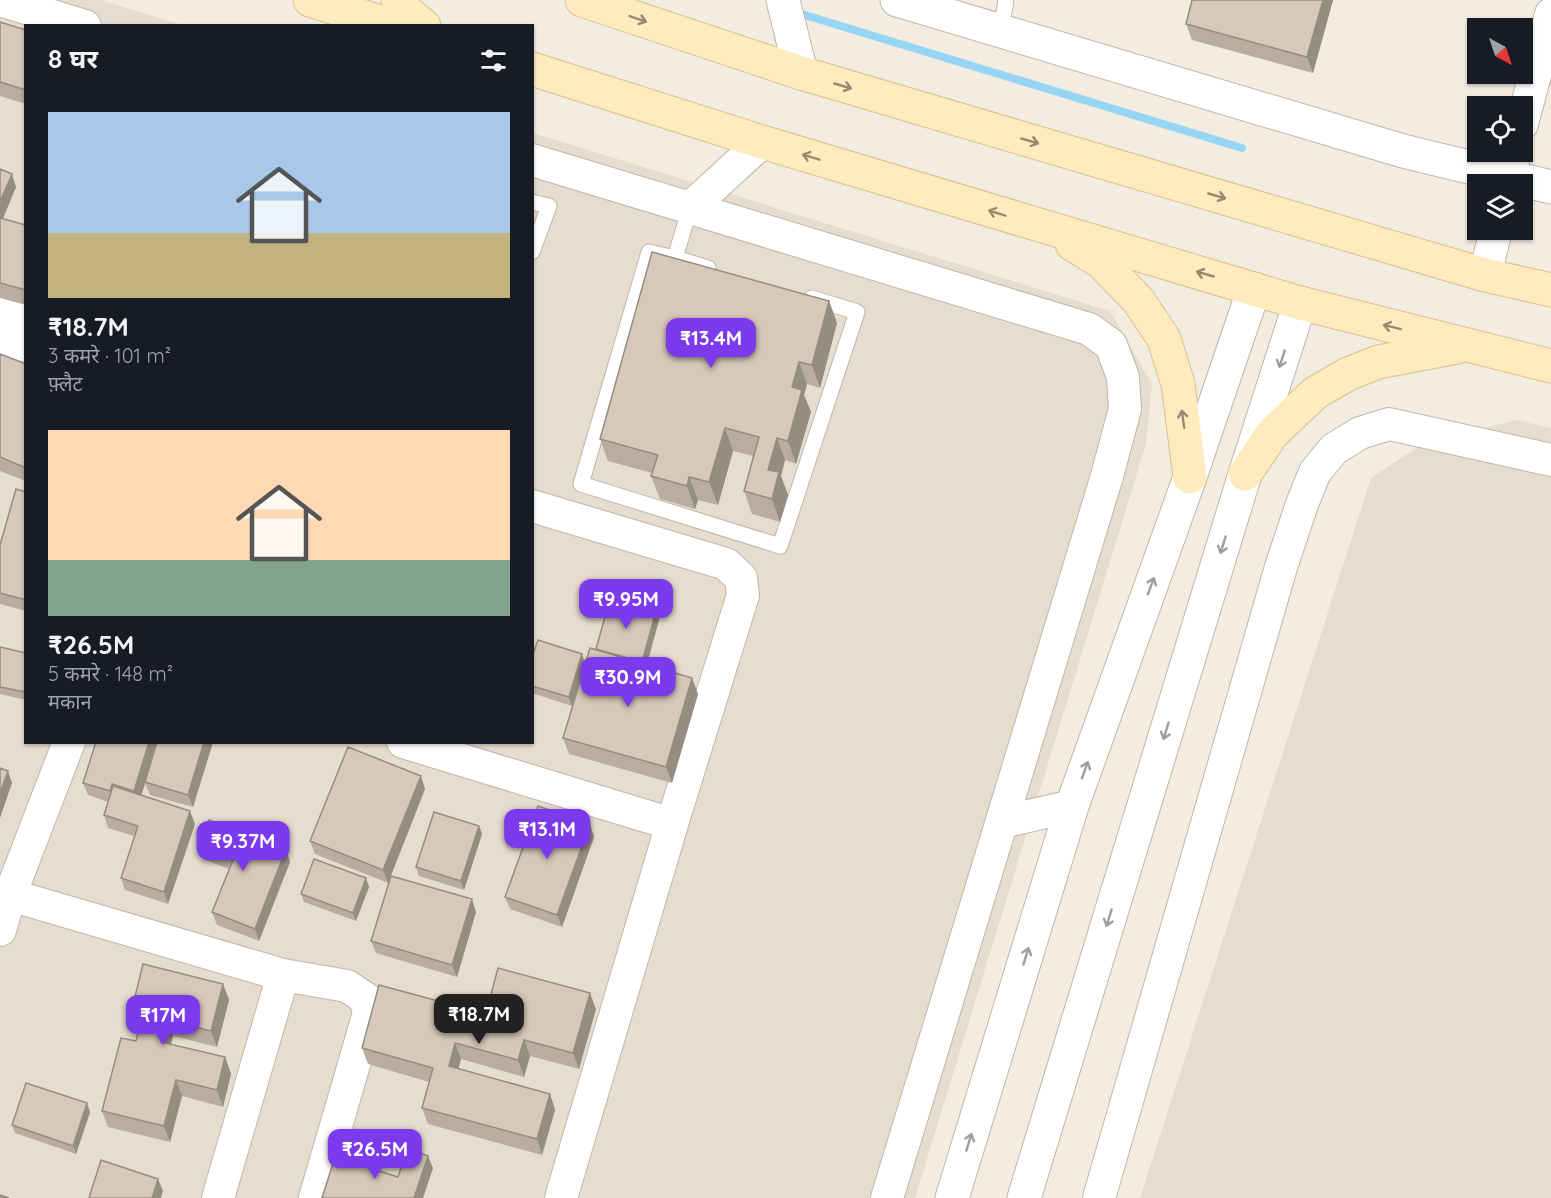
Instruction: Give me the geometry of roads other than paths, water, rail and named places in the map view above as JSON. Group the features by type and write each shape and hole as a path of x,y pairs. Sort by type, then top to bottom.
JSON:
{"main road":[{"path":"310,0 387,24"},
{"path":"398,0 407,12 422,24"},
{"path":"582,0 801,74 1485,275 1551,290"},
{"path":"534,70 762,142 1300,303 1551,366"},
{"path":"1045,227 1101,262 1138,300 1164,339 1178,384 1190,477"},
{"path":"1245,474 1272,434 1316,393 1340,378 1378,362 1467,345"}],"street":[{"path":"0,0 78,24"},
{"path":"783,0 801,74"},
{"path":"897,0 1004,16 1403,151 1510,171 1551,187"},
{"path":"1529,96 1551,15"},
{"path":"690,208 762,142"},
{"path":"534,161 1089,329 1111,345 1123,377 1125,409 1107,476 887,1198"},
{"path":"1485,275 1494,240"},
{"path":"952,1198 1072,806 1190,477 1254,289"},
{"path":"1023,1198 1245,474 1300,303"},
{"path":"0,306 24,312"},
{"path":"0,337 24,345"},
{"path":"1099,1198 1281,567 1315,472 1335,448 1360,433 1389,424 1551,460"},
{"path":"534,507 726,564 741,578 743,595 672,824 561,1198"},
{"path":"0,930 10,895 68,744"},
{"path":"410,744 672,824"},
{"path":"1002,822 1072,806"},
{"path":"10,895 283,975 347,986 366,998 369,1013 315,1198"},
{"path":"218,1198 283,975"}],"lane":[{"path":"534,202 549,206 534,247"},
{"path":"675,258 690,208"},
{"path":"720,272 649,252 581,484 780,546 857,312 800,295"}],"waterway":[{"path":"795,12 1242,148"}]}
